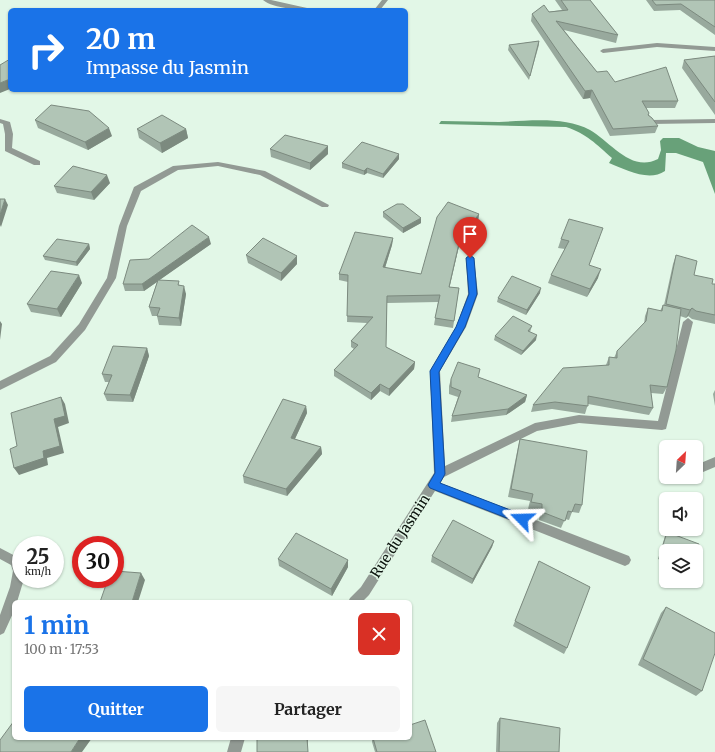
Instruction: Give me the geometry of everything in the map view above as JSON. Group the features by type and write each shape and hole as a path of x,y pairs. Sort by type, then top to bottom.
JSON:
{"street":[{"path":"266,0 272,3 301,8"},
{"path":"379,8 385,0"},
{"path":"603,50 657,45 715,49"},
{"path":"0,121 6,122 9,134 8,149 37,162"},
{"path":"651,122 715,121"},
{"path":"0,386 53,359 82,327 111,278 123,226 137,189 176,168 218,164 262,172 325,205"},
{"path":"470,258 473,294 461,327 434,371 440,474 535,427 579,419 662,426 688,322"},
{"path":"703,467 715,462"},
{"name":"Rue du Jasmin","path":"356,600 365,591 440,474"},
{"path":"433,485 625,560"},
{"path":"0,553 15,561 19,568 19,578 0,630"},
{"path":"234,752 237,740"}],"shaded area":[{"path":"546,120 569,123 590,130 622,154 639,162 648,162 658,159 661,150 660,141 663,138 679,138 698,147 715,151 715,194 703,162 676,153 666,153 665,171 652,175 637,174 609,163 612,158 596,144 586,136 566,127 439,124 441,121 499,122"}],"building":[{"path":"561,0 590,0 618,35 556,21 597,72 607,71 615,82 666,67 678,101 642,101 649,113 648,115 658,126 613,129 592,90 585,91 532,14 544,5 549,12 568,10"},
{"path":"652,0 715,0 715,27 681,4 656,5"},
{"path":"539,41 530,76 509,45"},
{"path":"715,56 715,102 684,60"},
{"path":"8,60 8,80 0,83 0,65"},
{"path":"51,105 89,111 109,128 85,142 35,120"},
{"path":"162,115 186,129 160,143 137,129"},
{"path":"285,135 328,146 310,163 270,149"},
{"path":"362,142 399,154 383,174 367,168 364,171 342,163"},
{"path":"73,166 107,175 91,192 54,186"},
{"path":"0,199 5,199 0,215"},
{"path":"448,202 479,214 460,239 449,287 459,288 454,321 435,318 440,295 387,296 386,347 415,362 389,389 380,384 371,393 334,370 358,345 351,341 373,317 347,316 348,275 339,274 355,232 393,238 383,267 421,274 437,217"},
{"path":"397,204 403,204 421,218 403,228 383,212"},
{"path":"569,219 603,228 589,265 601,269 590,289 551,275 569,241 561,239"},
{"path":"192,225 209,237 142,284 123,284 130,260 149,259"},
{"path":"263,238 297,256 281,273 246,255"},
{"path":"57,239 89,244 76,262 43,256"},
{"path":"676,255 697,261 694,275 713,279 712,284 715,284 715,315 696,311 692,308 690,310 666,304"},
{"path":"51,271 79,275 57,309 27,304"},
{"path":"512,276 541,288 527,310 498,298"},
{"path":"158,280 179,281 178,285 184,286 179,318 157,316 160,308 149,307"},
{"path":"663,305 681,309 676,350 667,387 650,385 653,408 588,396 588,406 555,402 533,405 563,368 609,365 609,357 617,358 617,351 646,321 648,308 662,311"},
{"path":"513,316 532,326 528,331 537,335 523,351 495,336"},
{"path":"113,346 147,348 130,395 104,394 112,375 102,374"},
{"path":"458,362 480,369 478,377 527,395 508,409 452,416 461,391 451,387 451,379"},
{"path":"61,397 65,416 54,419 60,446 43,451 44,458 14,468 10,449 17,446 11,413"},
{"path":"283,399 306,406 291,438 321,447 286,489 243,476"},
{"path":"520,439 587,451 582,505 575,504 572,512 568,511 565,521 542,512 542,504 531,502 533,494 511,489"},
{"path":"453,520 494,541 473,579 432,556"},
{"path":"296,533 348,560 331,589 278,559"},
{"path":"666,536 678,536 699,544 663,544"},
{"path":"539,561 590,587 567,648 515,621"},
{"path":"124,572 141,573 133,600 101,600 105,588 124,588"},
{"path":"666,607 715,633 715,653 702,691 643,659"},
{"path":"500,718 560,728 559,752 499,752"},
{"path":"425,720 436,752 377,752 374,740 412,740 412,724"},
{"path":"12,724 12,740 79,740 71,752 0,752 0,740"},
{"path":"257,740 307,740 308,752 257,752"}],"route":[{"path":"470,258 473,294 461,327 434,371 440,474 433,485 522,519"}]}
